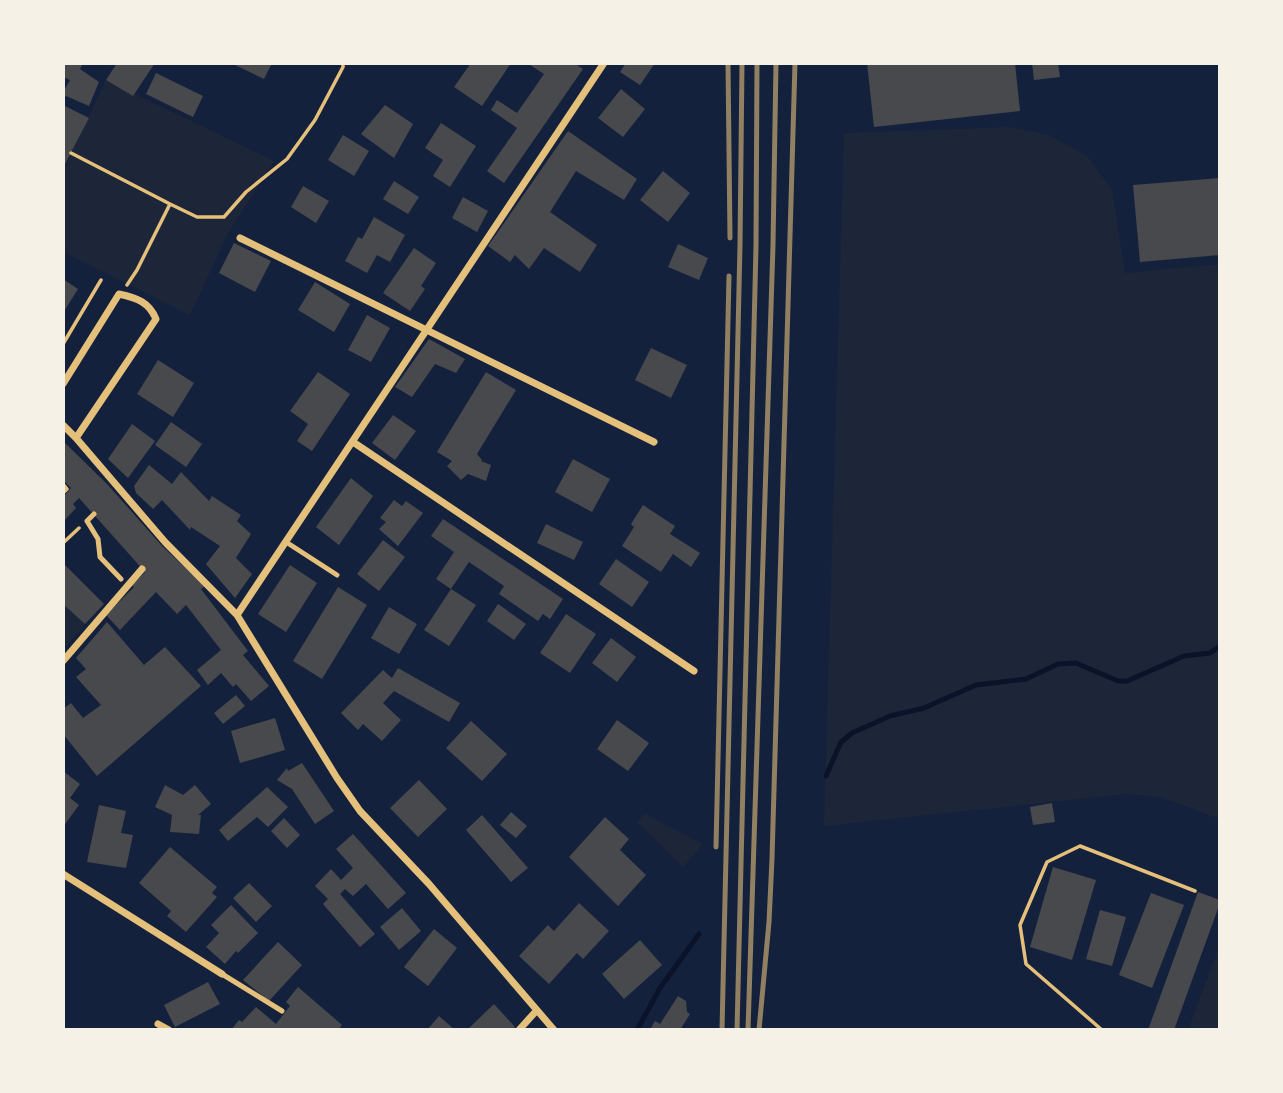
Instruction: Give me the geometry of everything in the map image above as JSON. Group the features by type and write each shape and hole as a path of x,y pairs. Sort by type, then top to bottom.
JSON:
{"street":[{"path":"237,615 604,63"},
{"path":"240,238 654,442"},
{"path":"63,384 119,294 135,298 151,307 156,319 76,438"},
{"path":"63,425 164,544 237,615 360,811 429,884 554,1030"},
{"path":"353,442 694,671"},
{"path":"63,661 142,569"},
{"path":"63,874 222,974"},
{"path":"519,1030 537,1010"},
{"path":"158,1024 169,1030"}],"lane":[{"path":"94,514 87,521 99,539 100,557 121,579"},
{"path":"286,542 337,575"},
{"path":"222,974 282,1011"}],"path":[{"path":"71,153 197,217 224,218 246,192 287,159 315,120 343,63"},
{"path":"119,294 137,270 170,204"},
{"path":"63,344 101,280"},
{"path":"63,484 67,489 63,493"},
{"path":"63,543 87,521"},
{"path":"1102,1030 1026,964 1020,925 1047,862 1080,846 1195,891"}],"shaded area":[{"path":"106,80 274,161 227,235 190,315 63,252 63,171"},
{"path":"1010,127 1050,135 1088,157 1112,190 1125,273 1220,264 1220,819 1160,797 1127,794 824,826 844,133"},
{"path":"63,604 85,624 63,650"},
{"path":"645,814 703,844 683,867 637,822"},
{"path":"1220,945 1220,1030 1188,1030"}],"building":[{"path":"63,63 82,65 80,69 99,82 89,106 66,96 63,99 63,92 70,80 63,77"},
{"path":"117,63 155,63 133,96 106,80"},
{"path":"231,63 272,63 264,79"},
{"path":"471,63 511,63 482,106 454,87"},
{"path":"527,63 574,63 583,69 504,183 487,171 517,128 491,110 497,100 517,113 544,74"},
{"path":"626,63 655,63 640,85 620,72"},
{"path":"867,63 1015,63 1020,111 874,127"},
{"path":"1032,63 1058,63 1060,77 1034,80"},
{"path":"156,73 203,96 193,117 146,94"},
{"path":"621,89 645,109 623,137 598,118"},
{"path":"63,105 89,118 63,168"},
{"path":"385,105 413,124 394,158 361,134"},
{"path":"441,123 476,146 450,187 433,176 443,160 425,148"},
{"path":"568,131 637,179 624,200 576,171 550,212 597,245 580,272 544,248 529,269 515,255 510,262 488,246"},
{"path":"343,135 369,151 354,176 328,160"},
{"path":"663,171 690,193 668,222 640,200"},
{"path":"1220,178 1220,255 1140,262 1133,185"},
{"path":"394,181 419,197 408,214 383,199"},
{"path":"303,186 329,201 316,223 291,207"},
{"path":"463,197 488,211 477,232 452,218"},
{"path":"374,217 405,235 390,262 377,255 367,273 345,261 358,237 362,239"},
{"path":"234,243 271,261 255,292 219,273"},
{"path":"678,244 708,258 699,280 668,267"},
{"path":"414,248 436,263 421,286 425,289 410,311 383,293"},
{"path":"63,279 78,289 63,313"},
{"path":"315,282 350,304 334,332 298,310"},
{"path":"367,315 390,328 371,362 348,350"},
{"path":"429,339 465,359 456,373 435,364 412,397 395,387"},
{"path":"651,348 687,365 671,398 635,380"},
{"path":"158,360 194,383 173,417 137,394"},
{"path":"318,372 350,394 312,451 297,441 308,424 290,411"},
{"path":"486,372 516,390 477,454 481,461 491,465 486,481 468,474 461,480 447,466 452,461 437,452"},
{"path":"393,415 416,431 395,460 372,443"},
{"path":"171,422 202,444 186,467 155,445"},
{"path":"132,424 155,441 128,478 108,459"},
{"path":"63,441 108,485 162,546 205,586 201,589 248,651 243,655 269,686 251,701 236,684 233,687 221,673 208,685 197,670 221,650 186,605 177,614 156,592 120,630 106,615 145,572 79,498 73,504 76,508 63,522 63,497 71,488 63,480"},
{"path":"573,459 610,479 592,512 555,492"},
{"path":"149,465 172,484 181,472 209,501 212,496 241,515 237,521 251,534 236,558 252,574 235,598 206,564 220,546 191,527 190,530 162,500 153,509 136,493 134,486"},
{"path":"351,478 373,496 339,545 316,527"},
{"path":"394,500 402,506 406,501 423,513 398,546 379,529 386,522 380,518"},
{"path":"643,505 675,526 670,534 700,553 691,567 673,554 661,572 622,546"},
{"path":"443,519 563,599 550,619 543,614 538,621 499,594 504,586 469,562 451,589 436,579 454,552 431,536"},
{"path":"546,524 583,542 574,560 537,543"},
{"path":"383,540 405,557 379,591 357,574"},
{"path":"616,559 649,582 632,607 599,584"},
{"path":"63,563 104,604 85,624 63,604"},
{"path":"290,565 317,583 286,632 258,614"},
{"path":"338,587 367,605 322,679 293,661"},
{"path":"451,589 476,605 449,646 424,630"},
{"path":"498,604 526,624 514,640 487,621"},
{"path":"389,607 417,624 399,654 371,638"},
{"path":"566,614 596,634 570,673 540,653"},
{"path":"107,622 144,665 165,647 201,686 97,776 63,734 63,709 71,703 83,718 101,705 76,677 86,669 76,658"},
{"path":"611,638 636,657 617,682 592,663"},
{"path":"398,668 460,703 449,722 394,691 383,703 401,720 382,741 363,724 358,730 341,713 383,670 392,678"},
{"path":"236,695 245,706 223,724 214,713"},
{"path":"275,718 285,750 240,763 231,731"},
{"path":"617,720 649,743 628,771 597,749"},
{"path":"471,721 507,754 482,781 446,748"},
{"path":"302,763 334,811 315,824 292,789 277,780 287,768 288,771"},
{"path":"63,771 80,784 70,798 79,805 63,827"},
{"path":"419,780 447,809 418,837 390,808"},
{"path":"165,785 183,795 195,785 211,804 198,815 201,815 199,834 170,832 172,815 155,807"},
{"path":"267,787 288,807 268,827 257,817 228,841 219,830"},
{"path":"1052,803 1055,822 1033,825 1030,807"},
{"path":"99,805 126,811 121,833 133,835 126,868 87,862"},
{"path":"511,812 527,826 516,838 500,825"},
{"path":"482,815 528,868 511,882 466,830"},
{"path":"605,817 629,839 620,850 646,875 618,906 569,857"},
{"path":"284,818 300,835 287,848 271,831"},
{"path":"353,834 406,893 388,909 366,884 353,896 345,889 340,894 375,934 360,947 323,904 328,899 315,886 331,869 341,880 353,868 336,849"},
{"path":"170,847 217,887 212,893 217,897 186,932 167,916 171,911 139,883"},
{"path":"1053,867 1096,880 1072,960 1030,947"},
{"path":"249,883 272,906 256,922 233,898"},
{"path":"1198,892 1220,900 1220,903 1174,1030 1148,1030"},
{"path":"1151,893 1184,905 1152,988 1119,975"},
{"path":"579,903 609,931 583,959 577,953 549,984 519,956 548,925 554,931"},
{"path":"231,905 258,933 225,964 206,947 219,933 211,925"},
{"path":"402,908 421,931 399,950 380,927"},
{"path":"1100,910 1126,917 1112,966 1086,959"},
{"path":"434,929 457,948 428,986 404,967"},
{"path":"640,940 662,965 624,999 602,974"},
{"path":"278,942 302,965 269,1001 243,980"},
{"path":"208,982 220,1004 175,1027 164,1005"},
{"path":"298,987 342,1025 338,1030 231,1030 256,1007 276,1024 290,1006 286,1002"},
{"path":"678,996 686,1001 687,1012 690,1014 680,1030 650,1030 655,1021 660,1024"},
{"path":"494,1004 515,1027 511,1030 467,1030"},
{"path":"439,1016 455,1030 427,1030"}],"waterway":[{"path":"826,776 841,742 852,733 890,716 924,708 976,685 1026,679 1058,664 1076,663 1118,681 1127,681 1184,656 1210,653 1220,646"},
{"path":"637,1030 660,988 699,934"}],"railway":[{"path":"728,63 730,238"},
{"path":"722,1030 742,63"},
{"path":"737,1030 756,246 757,63"},
{"path":"748,1030 773,245 776,63"},
{"path":"759,1030 772,859 795,63"},
{"path":"716,847 729,276"}]}
